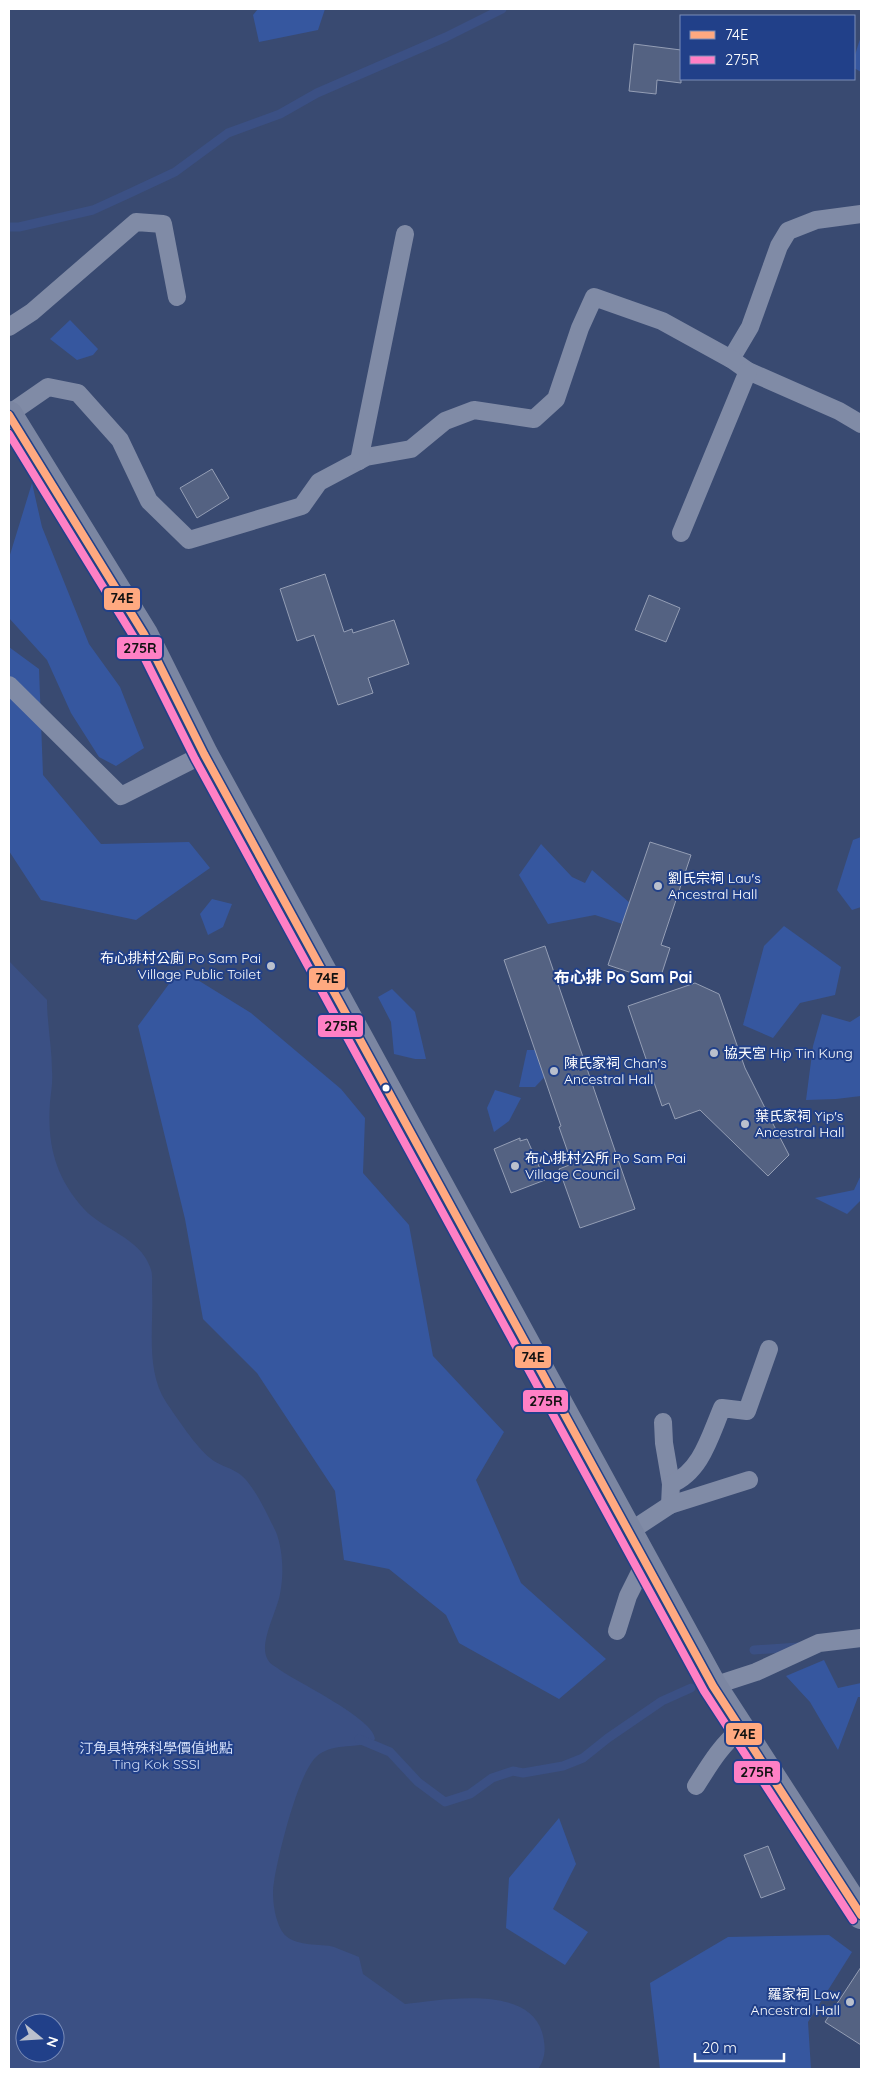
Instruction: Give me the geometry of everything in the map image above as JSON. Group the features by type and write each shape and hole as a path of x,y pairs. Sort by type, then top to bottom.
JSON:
{"main road":[{"path":"9,414 144,634 204,754 713,1686 861,1915"}],"lane":[{"path":"731,359 750,327 779,246 788,231 816,220 861,214"},
{"path":"9,327 32,312 136,222 163,224 177,297"},
{"path":"359,462 405,234"},
{"path":"9,414 48,386 78,393 120,440 149,501 189,540 302,506 319,482 366,457 410,450 445,421 474,410 534,419 556,399 580,328 594,297 662,321 731,359 748,371 839,410 861,424"},
{"path":"681,533 748,371"},
{"path":"9,686 121,796 204,754"},
{"path":"671,1484 682,1480 699,1461 722,1408 747,1410 769,1348"},
{"path":"663,1422 671,1484 670,1505"},
{"path":"629,1532 670,1505 682,1503 748,1480"},
{"path":"617,1631 628,1596 645,1562"},
{"path":"713,1686 756,1672 819,1643 861,1638"},
{"path":"696,1786 714,1756 726,1741 741,1729"}],"shaded area":[{"path":"258,9 325,9 318,30 259,42 253,15"},
{"path":"861,36 861,72 855,69 855,55"},
{"path":"70,320 98,349 93,355 77,360 50,339"},
{"path":"32,483 42,527 89,644 120,687 144,748 116,766 99,757 71,713 47,660 9,618 9,558"},
{"path":"9,647 39,669 43,775 101,844 189,842 210,868 136,920 41,900 9,851"},
{"path":"861,837 861,907 852,910 837,890 853,840"},
{"path":"541,844 572,877 585,883 592,870 654,924 667,929 659,936 595,915 548,924 519,875"},
{"path":"212,899 232,904 223,927 208,935 200,914"},
{"path":"784,926 841,967 835,995 800,1003 773,1038 743,1025 764,946"},
{"name":"汀角具特殊科學價值地點 Ting Kok SSSI","path":"9,961 47,1000 52,1075 49,1117 50,1132 55,1159 60,1172 66,1185 84,1209 138,1249 145,1257 151,1269 153,1362 159,1389 181,1424 205,1453 216,1462 244,1477 260,1500 276,1532 281,1555 282,1579 278,1601 265,1644 268,1660 280,1670 350,1712 371,1731 375,1739 371,1743 329,1750 316,1757 309,1766 296,1797 284,1835 276,1870 273,1895 279,1925 286,1936 297,1942 334,1947 359,1957 363,1974 405,2004 461,1998 482,1998 502,2001 519,2007 533,2017 542,2032 545,2047 543,2061 538,2069 9,2069"},
{"path":"180,969 251,1013 341,1089 365,1118 363,1173 409,1225 433,1356 504,1432 476,1480 521,1583 606,1659 559,1699 459,1643 446,1615 389,1569 344,1560 335,1491 257,1373 203,1319 185,1219 138,1026"},
{"path":"392,989 415,1012 426,1059 415,1059 394,1054 391,1022 378,997"},
{"path":"822,1014 850,1022 861,1015 861,1096 806,1100 813,1046"},
{"path":"527,1050 552,1050 552,1069 535,1087 519,1087"},
{"path":"495,1090 521,1098 509,1121 494,1132 487,1108"},
{"path":"861,1175 861,1200 847,1214 815,1198 854,1190"},
{"path":"824,1660 838,1688 861,1683 861,1697 858,1697 838,1750 810,1702 786,1676"},
{"path":"559,1818 576,1864 553,1909 588,1932 565,1965 506,1928 509,1878"},
{"path":"829,1935 852,1952 808,2022 811,2069 660,2069 650,1983 728,1937"}],"building":[{"path":"634,44 680,50 681,83 657,80 656,94 629,91"},
{"path":"212,469 229,498 197,518 180,488"},
{"path":"325,574 344,632 352,629 353,633 394,620 409,664 368,678 373,693 338,705 314,635 297,641 280,589"},
{"path":"649,595 680,608 666,642 635,630"},
{"path":"650,842 691,855 661,945 670,948 659,982 608,965"},
{"path":"545,946 635,1209 580,1228 559,1169 572,1164 559,1127 561,1126 504,960"},
{"path":"695,983 719,994 745,1068 767,1112 762,1112 772,1122 789,1155 768,1176 700,1110 675,1119 669,1103 662,1106 628,1006"},
{"name":"布心排村公所 Po Sam Pai Village Council","path":"520,1138 520,1141 527,1139 545,1180 511,1193 494,1149"},
{"path":"768,1846 785,1889 761,1898 744,1855"},
{"name":"羅家祠 Law Ancestral Hall","path":"861,1967 861,2045 825,2022"}],"waterway":[{"path":"9,227 19,227 93,210 175,172 228,133 280,114 317,93 446,37 502,9"},
{"path":"754,1650 799,1647"},
{"path":"359,1739 390,1752 418,1782 445,1802 470,1794 492,1778 513,1771 523,1773 563,1766 583,1758 608,1738 662,1701 691,1688"}],"transit line":[{"name":"74E","path":"9,415 144,634 204,754 713,1686 861,1915"},
{"name":"275R","path":"9,434 135,639 195,759 704,1691 853,1920"}],"place":[{"name":"劉氏宗祠 Lau's Ancestral Hall","path":"658,886"},
{"name":"布心排村公廁 Po Sam Pai Village Public Toilet","path":"271,966"},
{"name":"協天宮 Hip Tin Kung","path":"714,1053"},
{"name":"陳氏家祠 Chan's Ancestral Hall","path":"554,1071"},
{"name":"葉氏家祠 Yip's Ancestral Hall","path":"745,1124"},
{"name":"布心排村公所 Po Sam Pai Village Council","path":"515,1166"},
{"name":"羅家祠 Law Ancestral Hall","path":"850,2002"}],"district":[{"name":"布心排 Po Sam Pai","path":"623,977"}]}
